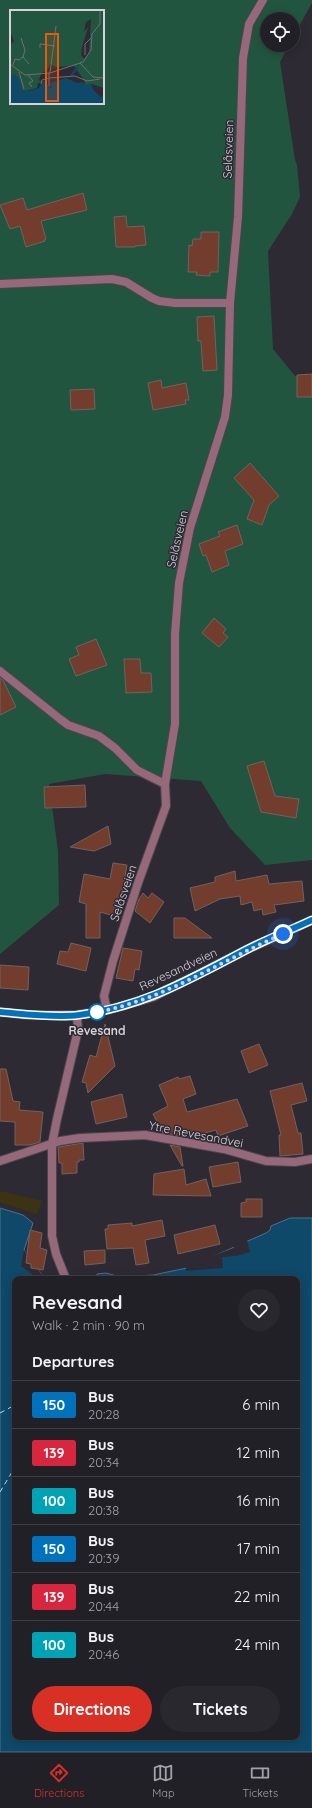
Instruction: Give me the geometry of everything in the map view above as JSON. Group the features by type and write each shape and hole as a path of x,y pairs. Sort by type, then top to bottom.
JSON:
{"main road":[{"name":"Revesandveien","path":"0,1012 78,1015 107,1010 153,997 250,948 312,920"}],"street":[{"name":"Selåsveien","path":"107,1010 104,996 113,961 138,883 166,806 164,784 175,724 175,634 179,583 190,528 225,417 228,395 230,303 238,218 243,58 249,24 263,0"},
{"path":"0,284 112,279 126,282 159,301 175,303 230,303"},
{"path":"0,671 68,725 99,736 115,748 137,770 164,784"},
{"path":"65,1276 56,1254 52,1236 52,1144 78,1030 78,1015"},
{"name":"Ytre Revesandvei","path":"0,1161 60,1141 80,1138 145,1135 224,1149 266,1161 295,1162 312,1159"}],"green space":[{"path":"0,0 312,0 312,3 300,24 300,12 260,12 260,52 285,52 280,62 297,165 300,197 292,214 268,251 273,349 295,376 312,381 312,860 265,865 230,828 201,781 105,774 49,784 58,851 59,905 0,954"}],"sand":[{"path":"0,1191 42,1201 37,1214 0,1202"}],"water":[{"path":"0,1208 23,1215 33,1223 24,1250 43,1276 12,1276 12,1740 300,1740 300,1276 136,1276 153,1275 187,1268 266,1233 270,1230 271,1226 290,1218 312,1218 312,1752 0,1752"},
{"path":"106,1273 116,1276 97,1276 97,1274"}],"pier":[{"path":"247,1240 250,1252 236,1256 222,1257 223,1268 186,1271 186,1267 182,1267 234,1248 233,1245"},
{"path":"24,1250 43,1276 32,1276 32,1274 21,1266"}],"building":[{"path":"83,193 87,210 41,221 46,239 44,240 45,241 26,247 20,226 10,229 0,205 23,198 27,210"},
{"path":"126,216 127,227 144,226 146,245 135,247 116,247 114,217"},
{"path":"201,232 219,232 218,272 210,272 210,276 196,275 197,272 188,272 189,245 192,246 193,239 201,239"},
{"path":"214,316 217,370 203,371 201,341 198,341 197,317"},
{"path":"312,374 312,397 297,397 297,375"},
{"path":"161,380 162,388 186,383 189,400 185,400 186,404 153,410 148,383"},
{"path":"94,389 95,409 71,410 70,390"},
{"path":"250,463 279,496 269,505 262,525 247,519 254,500 234,478"},
{"path":"237,525 243,544 225,551 229,565 212,572 206,555 203,556 199,544 220,536 218,532"},
{"path":"214,618 226,629 223,633 228,637 219,647 202,633"},
{"path":"96,639 107,665 76,676 69,659 79,655 76,647"},
{"path":"124,659 140,659 141,673 151,673 152,692 126,693"},
{"path":"0,678 3,680 16,707 0,715"},
{"path":"264,761 275,796 299,799 296,818 261,812 247,766"},
{"path":"85,785 86,807 45,808 44,787"},
{"path":"108,826 111,844 94,851 70,847"},
{"path":"113,863 127,865 118,917 100,912 100,938 86,938 86,904 79,902 84,874 110,879"},
{"path":"235,871 236,881 267,875 269,884 302,881 304,901 274,905 276,912 263,915 262,909 254,911 252,902 241,905 240,896 220,899 195,911 190,888 215,882 215,877"},
{"path":"143,893 148,898 152,893 164,902 150,923 135,911 139,899"},
{"path":"174,918 185,918 212,938 174,938"},
{"path":"71,943 91,948 86,971 57,964 60,951 68,952"},
{"path":"123,948 142,951 139,970 135,969 133,981 116,978"},
{"path":"0,965 29,967 28,990 0,988"},
{"path":"105,1024 115,1066 88,1093 86,1083 82,1082 90,1055 96,1057"},
{"path":"259,1044 268,1065 249,1073 241,1051"},
{"path":"0,1069 6,1069 13,1101 20,1102 19,1110 43,1112 40,1142 30,1145 15,1145 15,1122 0,1121"},
{"path":"190,1076 196,1094 183,1099 187,1112 237,1099 248,1126 218,1136 216,1130 189,1137 163,1133 153,1114 168,1106 159,1085 178,1077 179,1079"},
{"path":"302,1083 307,1101 291,1105 298,1133 301,1133 303,1154 280,1156 279,1135 281,1135 270,1091"},
{"path":"122,1094 127,1117 96,1124 91,1102"},
{"path":"83,1143 84,1160 79,1160 79,1162 77,1162 77,1173 62,1174 62,1163 59,1163 58,1147"},
{"path":"170,1145 180,1147 183,1166 182,1166"},
{"path":"238,1162 241,1182 213,1187 209,1167"},
{"path":"184,1169 186,1185 206,1179 211,1196 153,1195 154,1174"},
{"path":"246,1199 262,1199 262,1217 241,1217 241,1203 246,1202"},
{"path":"162,1220 165,1236 145,1240 149,1263 136,1265 133,1248 107,1249 105,1229 108,1229 108,1225 132,1223 132,1226"},
{"path":"215,1225 220,1244 178,1254 174,1235"},
{"path":"30,1230 42,1233 40,1248 47,1250 43,1270 31,1268 31,1264 26,1263"},
{"path":"105,1250 105,1263 85,1265 84,1251"}],"ferry route":[{"path":"0,1413 12,1407"},
{"path":"0,1492 12,1472"}],"bus line":[{"name":"150","path":"0,1012 78,1015 107,1010 153,997 178,986 250,948 312,920"}],"place":[{"name":"Revesand","path":"97,1012"}],"route":[{"path":"97,1012 92,1013 153,997 178,986 250,948 283,934"}]}
